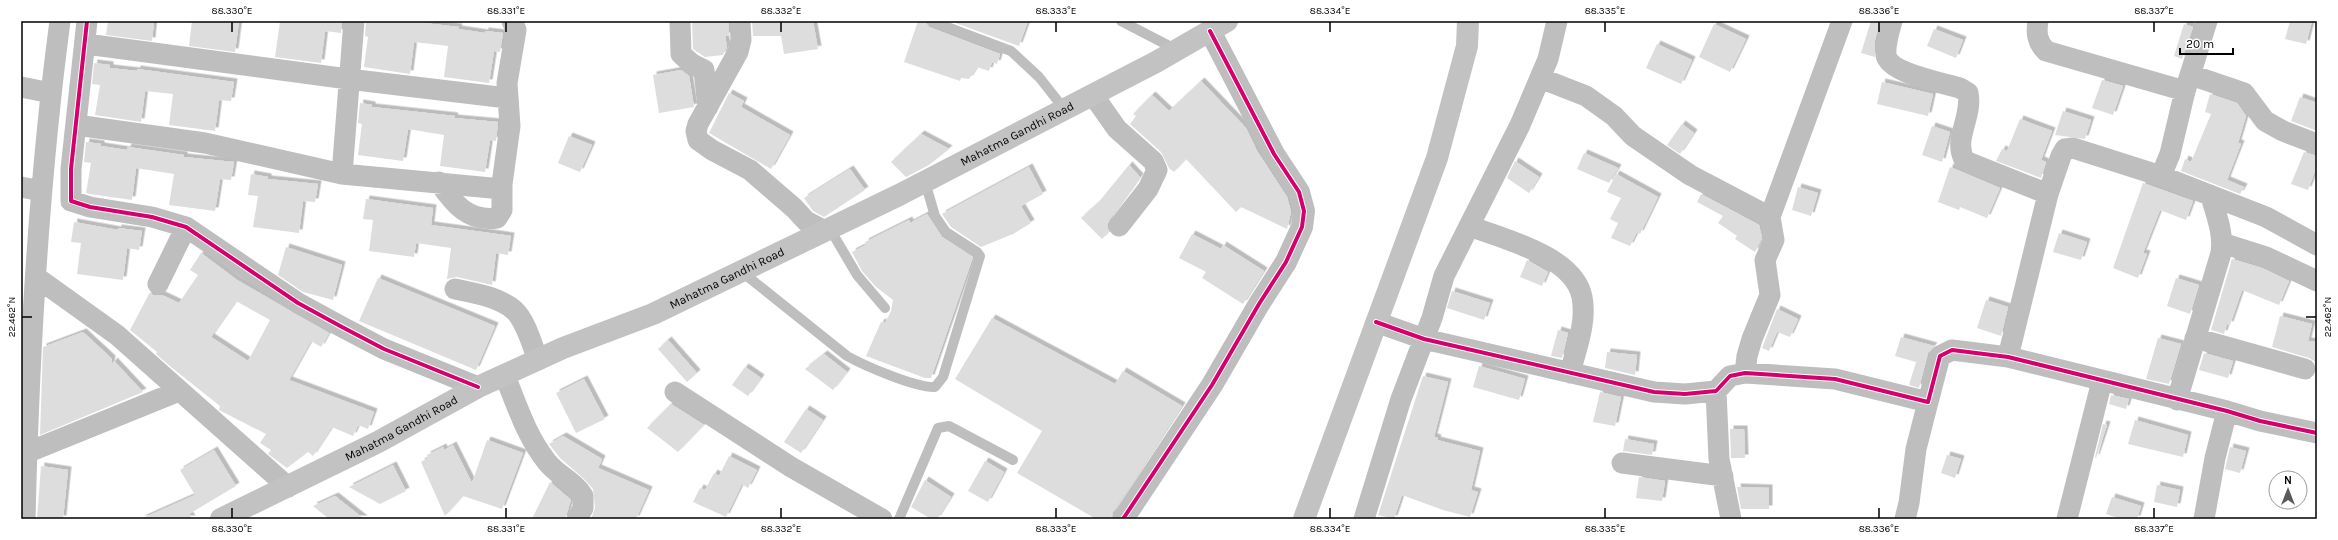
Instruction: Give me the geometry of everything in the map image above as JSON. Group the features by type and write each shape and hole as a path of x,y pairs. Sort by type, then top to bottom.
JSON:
{"main road":[{"path":"1304,519 1382,325 1437,158 1467,46 1468,21"},
{"name":"Mahatma Gandhi Road","path":"221,519 378,442 478,387 505,376 563,348 653,314 925,182 1065,110 1177,50 1218,26"}],"street":[{"path":"25,519 24,453 36,277 28,254 41,191 60,21"},
{"path":"87,21 86,44 76,125 71,201 90,207 152,217 186,227 298,303 342,328 384,349 478,387"},
{"path":"342,174 348,79 354,21"},
{"path":"439,182 454,204 463,211 488,220 497,218 502,210 502,189 510,126 507,83 516,30 512,21"},
{"path":"680,21 681,54 692,64 704,70 708,107"},
{"path":"740,21 741,40 738,52 696,131 698,140 750,170 794,208 806,221 827,230"},
{"path":"1364,519 1421,338 1444,276 1520,125 1548,59 1557,21"},
{"path":"1745,373 1750,345 1770,295 1765,260 1774,240 1770,217 1842,21"},
{"path":"1892,21 1886,43 1886,56 1891,64 1905,72 1960,88 1968,93 1970,104 1960,143 1960,153 1965,161 2048,194"},
{"path":"2038,21 2036,30 2039,44 2046,51 2188,83 2244,93 2265,121 2283,131 2317,144"},
{"path":"2161,176 2170,154 2188,83 2207,21"},
{"path":"1123,519 1212,385 1259,304 1286,262 1302,227 1304,211 1299,192 1274,154 1218,26"},
{"path":"86,44 348,79 507,98"},
{"path":"1540,78 1586,96 1614,116 1633,136 1690,175 1770,217"},
{"path":"21,87 51,93"},
{"path":"1093,95 1117,129 1153,160 1157,170 1148,189 1119,226"},
{"path":"76,125 206,143 342,174 502,189"},
{"path":"2008,357 2048,194 2061,156 2065,149 2073,148 2161,176 2266,217 2317,245"},
{"path":"21,187 41,191"},
{"path":"2177,400 2222,243 2211,196"},
{"path":"1470,226 1557,262 1576,282 1582,296 1583,311 1580,333 1570,373"},
{"path":"158,284 186,227"},
{"path":"2222,243 2266,257 2317,281"},
{"path":"36,277 117,335 288,487"},
{"path":"455,289 490,297 515,310 522,322 538,360"},
{"path":"1382,325 1421,338 1654,392 1684,394 1716,391 1730,376 1745,373 1835,379 1928,402"},
{"path":"2195,338 2305,368"},
{"path":"1904,519 1909,503 1916,449 1940,356 1952,350 2008,357 2177,400 2227,411 2260,421 2317,433"},
{"path":"505,376 525,426 538,450 548,464 583,496 582,508 577,519"},
{"path":"2066,519 2102,381"},
{"path":"24,453 179,391"},
{"path":"1716,391 1719,459 1731,519"},
{"path":"674,392 791,467 882,519"},
{"path":"2204,519 2215,458 2227,411"},
{"path":"1622,463 1723,476"}],"lane":[{"path":"931,21 1011,51 1040,77 1065,110"},
{"path":"1121,21 1177,50"},
{"path":"742,272 847,356 860,363 916,383 935,387 943,376 980,256 977,252 946,232 935,216 925,182"},
{"path":"827,230 857,275 885,308"},
{"path":"899,519 938,428 949,426 1013,460"}],"building":[{"path":"108,21 154,21 152,41 106,35"},
{"path":"192,21 239,21 235,52 189,46"},
{"path":"280,21 342,21 341,33 325,31 321,63 275,57"},
{"path":"366,21 405,23 406,21 459,27 458,29 485,33 485,31 503,33 500,52 494,51 489,83 444,77 448,46 414,42 410,74 364,67 368,37 365,36"},
{"path":"692,21 728,21 729,36 725,36 727,47 723,55 705,57 693,49"},
{"path":"752,21 813,21 818,49 784,54 781,36 753,36"},
{"path":"918,21 925,21 929,27 1000,54 997,64 992,62 989,71 977,67 969,79 961,78 960,81 904,62"},
{"path":"950,21 1028,21 1019,46"},
{"path":"1871,21 1880,21 1875,40 1875,57 1861,53"},
{"path":"2290,21 2312,21 2306,44 2285,39"},
{"path":"1714,24 1746,39 1730,72 1699,57"},
{"path":"2184,24 2193,27 2182,59 2174,56"},
{"path":"1934,29 1963,40 1956,58 1927,46"},
{"path":"1657,44 1692,60 1681,84 1646,68"},
{"path":"94,63 110,65 110,68 137,71 137,69 234,82 231,101 219,100 215,131 169,125 173,94 145,91 141,122 95,115 100,85 92,84"},
{"path":"681,70 689,76 694,107 659,113 653,75"},
{"path":"2102,80 2123,86 2113,115 2092,108"},
{"path":"1201,81 1246,128 1257,151 1287,197 1291,212 1287,229 1241,207 1236,212 1186,159 1174,172 1169,168 1161,152 1130,124 1136,116 1133,114 1152,95 1169,111"},
{"path":"1882,82 1933,94 1928,116 1877,104"},
{"path":"729,93 744,101 741,107 790,135 771,169 709,133"},
{"path":"2210,94 2237,103 2246,116 2238,143 2241,144 2227,180 2244,187 2240,194 2181,171 2185,159 2191,162 2211,114 2205,112"},
{"path":"2300,97 2317,103 2317,131 2291,121"},
{"path":"360,103 372,105 372,107 455,116 454,118 498,122 496,141 490,140 485,172 440,166 444,135 408,129 403,161 358,155 362,124 358,123"},
{"path":"2063,111 2091,120 2085,139 2055,135"},
{"path":"2020,119 2052,131 2041,160 2046,162 2041,178 1996,161 2002,149 2007,151"},
{"path":"1682,124 1694,133 1680,154 1667,145"},
{"path":"1932,126 1950,132 1942,162 1922,155"},
{"path":"921,134 949,149 929,165 906,177 891,162"},
{"path":"569,136 592,145 580,172 558,163"},
{"path":"86,142 127,150 128,147 184,155 184,157 234,162 231,180 220,179 215,211 169,205 174,174 136,168 132,200 86,193 91,163 84,162"},
{"path":"2304,152 2317,156 2317,166 2308,190 2291,184"},
{"path":"1584,153 1618,168 1609,183 1577,169"},
{"path":"1515,161 1539,177 1529,193 1507,178"},
{"path":"1129,165 1140,177 1110,219 1107,225 1109,232 1102,239 1081,218 1098,203"},
{"path":"1029,167 1043,194 1021,206 1031,223 1013,234 981,247 951,227 942,214"},
{"path":"1950,167 2000,188 1987,218 1960,207 1959,210 1938,202"},
{"path":"850,169 865,190 824,217 813,211 804,198"},
{"path":"251,174 268,177 268,179 318,184 315,202 303,201 299,233 253,227 258,196 248,195"},
{"path":"1616,174 1658,197 1640,234 1637,232 1630,246 1611,238 1618,223 1610,219 1621,198 1607,192"},
{"path":"2143,183 2193,201 2186,220 2160,210 2143,253 2147,254 2138,278 2113,268"},
{"path":"1798,187 1818,193 1811,216 1792,210"},
{"path":"1701,194 1759,225 1762,238 1755,252 1735,239 1737,236 1718,223 1723,216 1697,202"},
{"path":"366,199 433,208 431,225 511,236 508,255 496,253 492,285 457,277 447,279 451,248 416,243 414,257 369,251 373,220 363,219"},
{"path":"927,214 942,237 973,257 931,378 925,378 866,356 881,322 885,323 891,311 893,300 875,286 862,271 852,252 866,245 865,242 909,220 910,223"},
{"path":"74,222 118,230 118,228 142,231 139,250 127,248 123,280 77,274 81,243 71,242"},
{"path":"2059,233 2087,242 2081,260 2053,252"},
{"path":"1192,234 1221,249 1223,245 1264,271 1243,304 1202,278 1206,272 1179,258"},
{"path":"286,247 342,265 333,300 303,292 278,275"},
{"path":"201,253 237,280 329,333 321,347 311,341 289,380 374,412 368,429 358,425 353,436 332,427 313,456 308,452 287,468 268,454 271,450 260,443 266,434 219,410 220,406 156,354 157,352 130,330 150,292 153,295 162,295 179,303 198,275 190,270","holes":["236,301 270,320 248,361 211,337"]},
{"path":"2232,259 2262,268 2289,281 2279,305 2242,290 2230,325 2227,324 2224,334 2211,330"},
{"path":"1527,260 1548,272 1542,286 1520,277"},
{"path":"378,278 495,326 476,370 359,321"},
{"path":"2176,278 2199,285 2190,314 2167,306"},
{"path":"1452,291 1490,303 1484,320 1447,308"},
{"path":"1986,300 2008,307 2001,336 1977,328"},
{"path":"1777,309 1798,319 1790,337 1777,332 1769,351 1762,348"},
{"path":"2280,316 2312,324 2308,341 2317,342 2317,369 2314,361 2309,358 2272,347"},
{"path":"992,318 1115,384 1123,371 1182,406 1113,512 1111,519 1096,519 1017,473 1042,431 955,379"},
{"path":"1558,330 1568,333 1562,358 1551,356"},
{"path":"83,332 112,359 111,366 114,361 143,392 40,435 43,347"},
{"path":"1901,337 1934,346 1928,353 1919,388 1909,385 1916,362 1895,356"},
{"path":"2158,338 2181,344 2169,384 2146,379"},
{"path":"668,340 697,373 687,382 658,349"},
{"path":"1607,352 1637,355 1635,375 1605,368"},
{"path":"2204,353 2233,361 2228,378 2199,370"},
{"path":"824,354 847,372 833,390 805,369"},
{"path":"1479,366 1525,379 1519,400 1473,387"},
{"path":"745,367 761,378 748,396 732,385"},
{"path":"1423,376 1448,382 1434,437 1438,438 1437,440 1480,451 1471,490 1478,492 1470,517 1443,510 1402,495 1394,519 1378,515"},
{"path":"584,379 605,419 576,433 556,393"},
{"path":"1600,392 1621,397 1615,426 1593,422"},
{"path":"2111,395 2129,399 2126,409 2109,404"},
{"path":"671,404 704,425 678,452 647,428"},
{"path":"806,409 823,420 801,453 784,442"},
{"path":"2135,420 2188,435 2183,457 2128,444"},
{"path":"2103,424 2107,425 2096,458 2095,457"},
{"path":"1730,429 1744,429 1745,458 1731,458"},
{"path":"563,436 602,459 598,468 649,490 636,519 591,519 595,508 593,489 560,458 549,444"},
{"path":"1625,439 1654,444 1652,455 1623,451"},
{"path":"487,440 523,453 502,509 463,496 445,516 421,462 428,458 427,455 443,447 444,450 453,445 472,483"},
{"path":"2230,447 2246,451 2240,473 2225,469"},
{"path":"214,450 236,486 189,514 192,519 141,519 195,495 180,470"},
{"path":"1947,455 1961,459 1955,478 1941,473"},
{"path":"729,456 757,470 748,488 742,484 726,517 693,502 700,488 705,490 714,473 719,476"},
{"path":"985,461 1004,472 988,502 968,491"},
{"path":"393,465 406,491 380,504 349,487"},
{"path":"41,466 68,470 63,519 37,519"},
{"path":"1639,477 1665,481 1662,501 1636,498"},
{"path":"925,480 951,497 937,519 931,519 911,507"},
{"path":"550,482 571,500 565,519 532,519"},
{"path":"2157,485 2180,490 2177,507 2154,502"},
{"path":"1737,487 1769,488 1769,509 1741,509"},
{"path":"335,496 364,519 329,519 313,506"},
{"path":"2112,497 2141,506 2137,519 2121,519 2106,514"}],"cycle path":[{"path":"87,21 71,169 71,201 90,207 152,217 186,227 298,303 384,349 478,387"},
{"path":"1123,519 1212,385 1259,304 1286,262 1302,227 1304,211 1299,192 1274,154 1210,31"},
{"path":"1376,322 1424,339 1654,392 1685,394 1716,391 1730,376 1745,373 1835,379 1928,402 1940,356 1952,350 2008,357 2227,411 2260,421 2317,433"}]}
